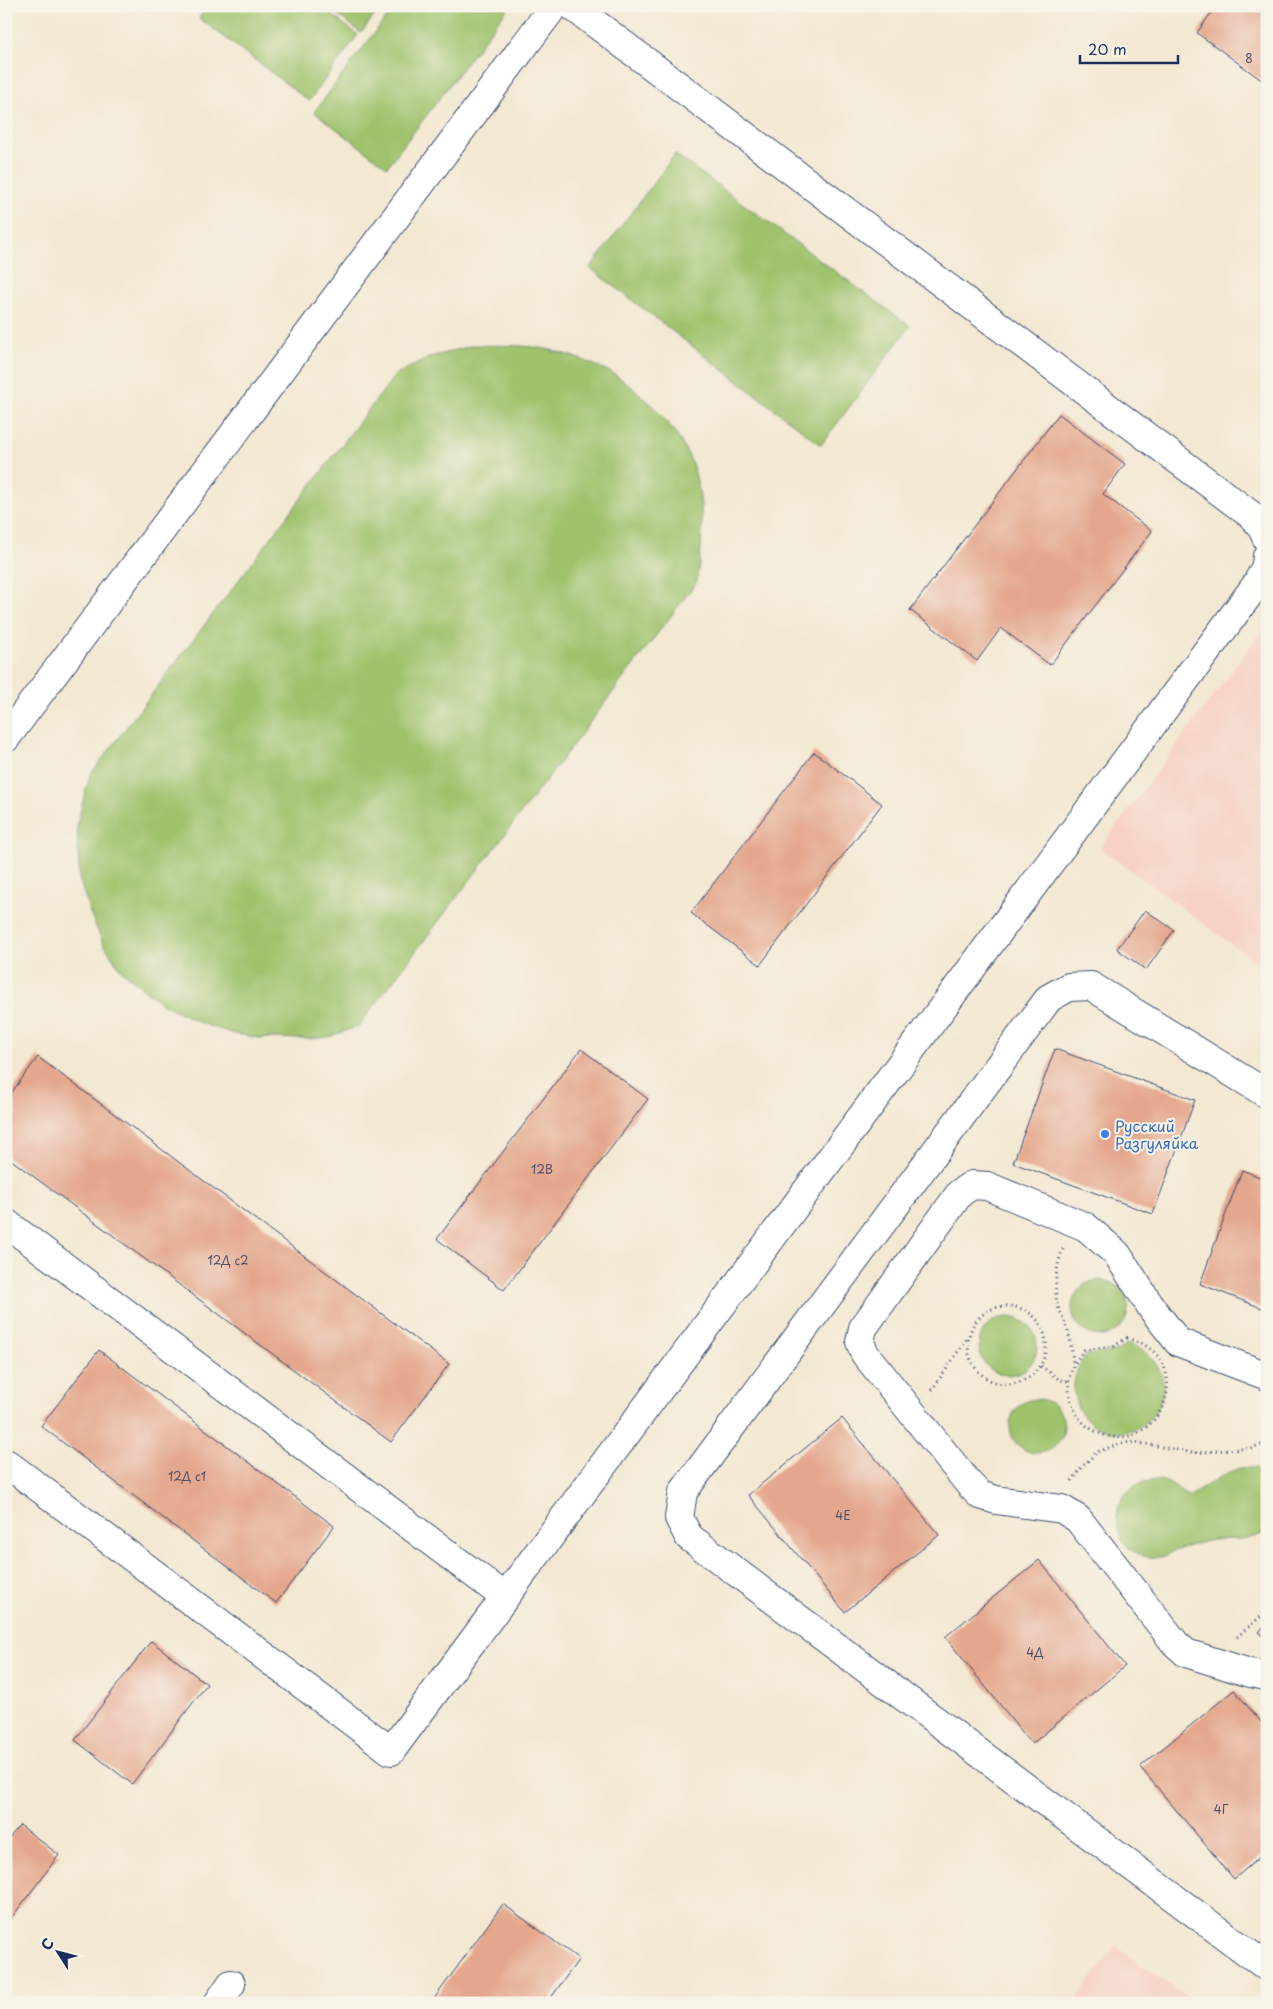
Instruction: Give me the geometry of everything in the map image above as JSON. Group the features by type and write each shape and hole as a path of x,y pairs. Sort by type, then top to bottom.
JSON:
{"lane":[{"path":"6,738 554,6"},
{"path":"572,6 1251,515 1262,526 1267,539"},
{"path":"6,1463 391,1751 1256,585 1266,566 1267,556"},
{"path":"1267,1094 1091,986 1069,987 1049,998 683,1492 679,1518 689,1537 1267,1967"},
{"path":"1267,1376 1178,1342 1153,1310 1117,1254 1096,1234 1077,1223 987,1186 972,1186 960,1193 864,1328 860,1342 865,1354 969,1484 980,1494 996,1500 1062,1509 1078,1520 1175,1643 1186,1653 1250,1673 1267,1676"},
{"path":"6,1223 505,1597"}],"path":[{"path":"1073,1365 1072,1349 1067,1328 1057,1303 1056,1278 1060,1256 1077,1223"},
{"path":"912,1413 925,1400 968,1337 974,1324 983,1314 995,1307 1009,1306 1022,1308 1034,1315 1042,1326 1046,1339 1046,1353 1041,1366 1023,1382 998,1384 987,1379 974,1366 968,1350 968,1337"},
{"path":"1127,1338 1144,1344 1155,1353 1167,1378 1164,1406 1157,1418 1145,1429 1115,1437 1100,1434 1086,1425 1075,1413 1068,1391 1068,1381 1073,1365 1084,1350 1114,1346 1127,1338"},
{"path":"1041,1366 1060,1380 1068,1381"},
{"path":"1122,1443 1123,1436"},
{"path":"1062,1509 1067,1487 1082,1467 1097,1452 1122,1443 1135,1442 1194,1453 1250,1448 1267,1443"}],"shaded area":[{"path":"1267,624 1267,970 1100,848"},
{"path":"1115,1946 1195,2003 1074,2003"}],"green space":[{"path":"208,6 320,6 358,35 309,101 199,18"},
{"path":"326,6 382,6 361,33"},
{"path":"395,6 509,7 387,167 314,112"},
{"path":"675,154 910,326 821,445 590,268"},
{"path":"474,345 531,347 550,350 575,358 617,376 653,406 675,432 690,459 695,473 702,514 700,555 696,583 359,1026 329,1037 309,1039 258,1038 235,1034 203,1024 161,1003 121,970 103,943 90,913 79,878 77,824 90,775 396,374 431,357"},
{"path":"1095,1280 1105,1280 1120,1288 1126,1297 1128,1308 1126,1319 1120,1328 1105,1336 1095,1336 1084,1331 1077,1324 1072,1313 1072,1303 1077,1292 1084,1285"},
{"path":"1002,1317 1014,1317 1029,1325 1037,1340 1037,1352 1029,1367 1014,1375 1002,1375 987,1367 979,1352 979,1340 987,1325"},
{"path":"1128,1343 1149,1356 1161,1372 1163,1390 1158,1406 1148,1420 1133,1430 1116,1433 1097,1427 1083,1415 1075,1398 1074,1385 1076,1373 1086,1355 1117,1351"},
{"path":"1032,1399 1042,1399 1052,1403 1060,1411 1064,1426 1060,1441 1052,1449 1042,1453 1032,1453 1022,1449 1014,1441 1010,1431 1010,1421 1014,1411 1022,1403"},
{"path":"1240,1468 1256,1468 1267,1474 1267,1531 1261,1535 1207,1541 1160,1557 1142,1555 1129,1548 1120,1536 1117,1522 1119,1507 1126,1494 1139,1484 1162,1480 1190,1496 1227,1473"}],"building":[{"path":"1216,6 1267,6 1267,84 1197,33"},
{"path":"1059,414 1125,464 1103,494 1152,531 1050,665 1001,628 977,661 910,610"},
{"path":"814,752 882,804 760,965 691,913"},
{"path":"1145,910 1174,930 1146,970 1117,949"},
{"path":"581,1049 648,1099 504,1290 437,1239"},
{"path":"1055,1049 1195,1100 1153,1214 1013,1163"},
{"path":"38,1057 449,1364 391,1442 6,1156 6,1100"},
{"path":"1242,1170 1267,1180 1267,1310 1200,1284"},
{"path":"99,1350 334,1526 276,1603 41,1426"},
{"path":"842,1418 939,1535 845,1612 748,1495"},
{"path":"1039,1560 1125,1666 1032,1744 945,1637"},
{"path":"1267,1622 1267,1638 1259,1632"},
{"path":"151,1641 207,1684 132,1784 75,1740"},
{"path":"1234,1690 1267,1729 1267,1851 1234,1879 1140,1767"},
{"path":"20,1825 59,1855 6,1925 6,1842"},
{"path":"503,1904 579,1959 547,2003 431,2003"}],"place":[{"name":"Русский Разгуляйка","path":"1105,1134"}]}
